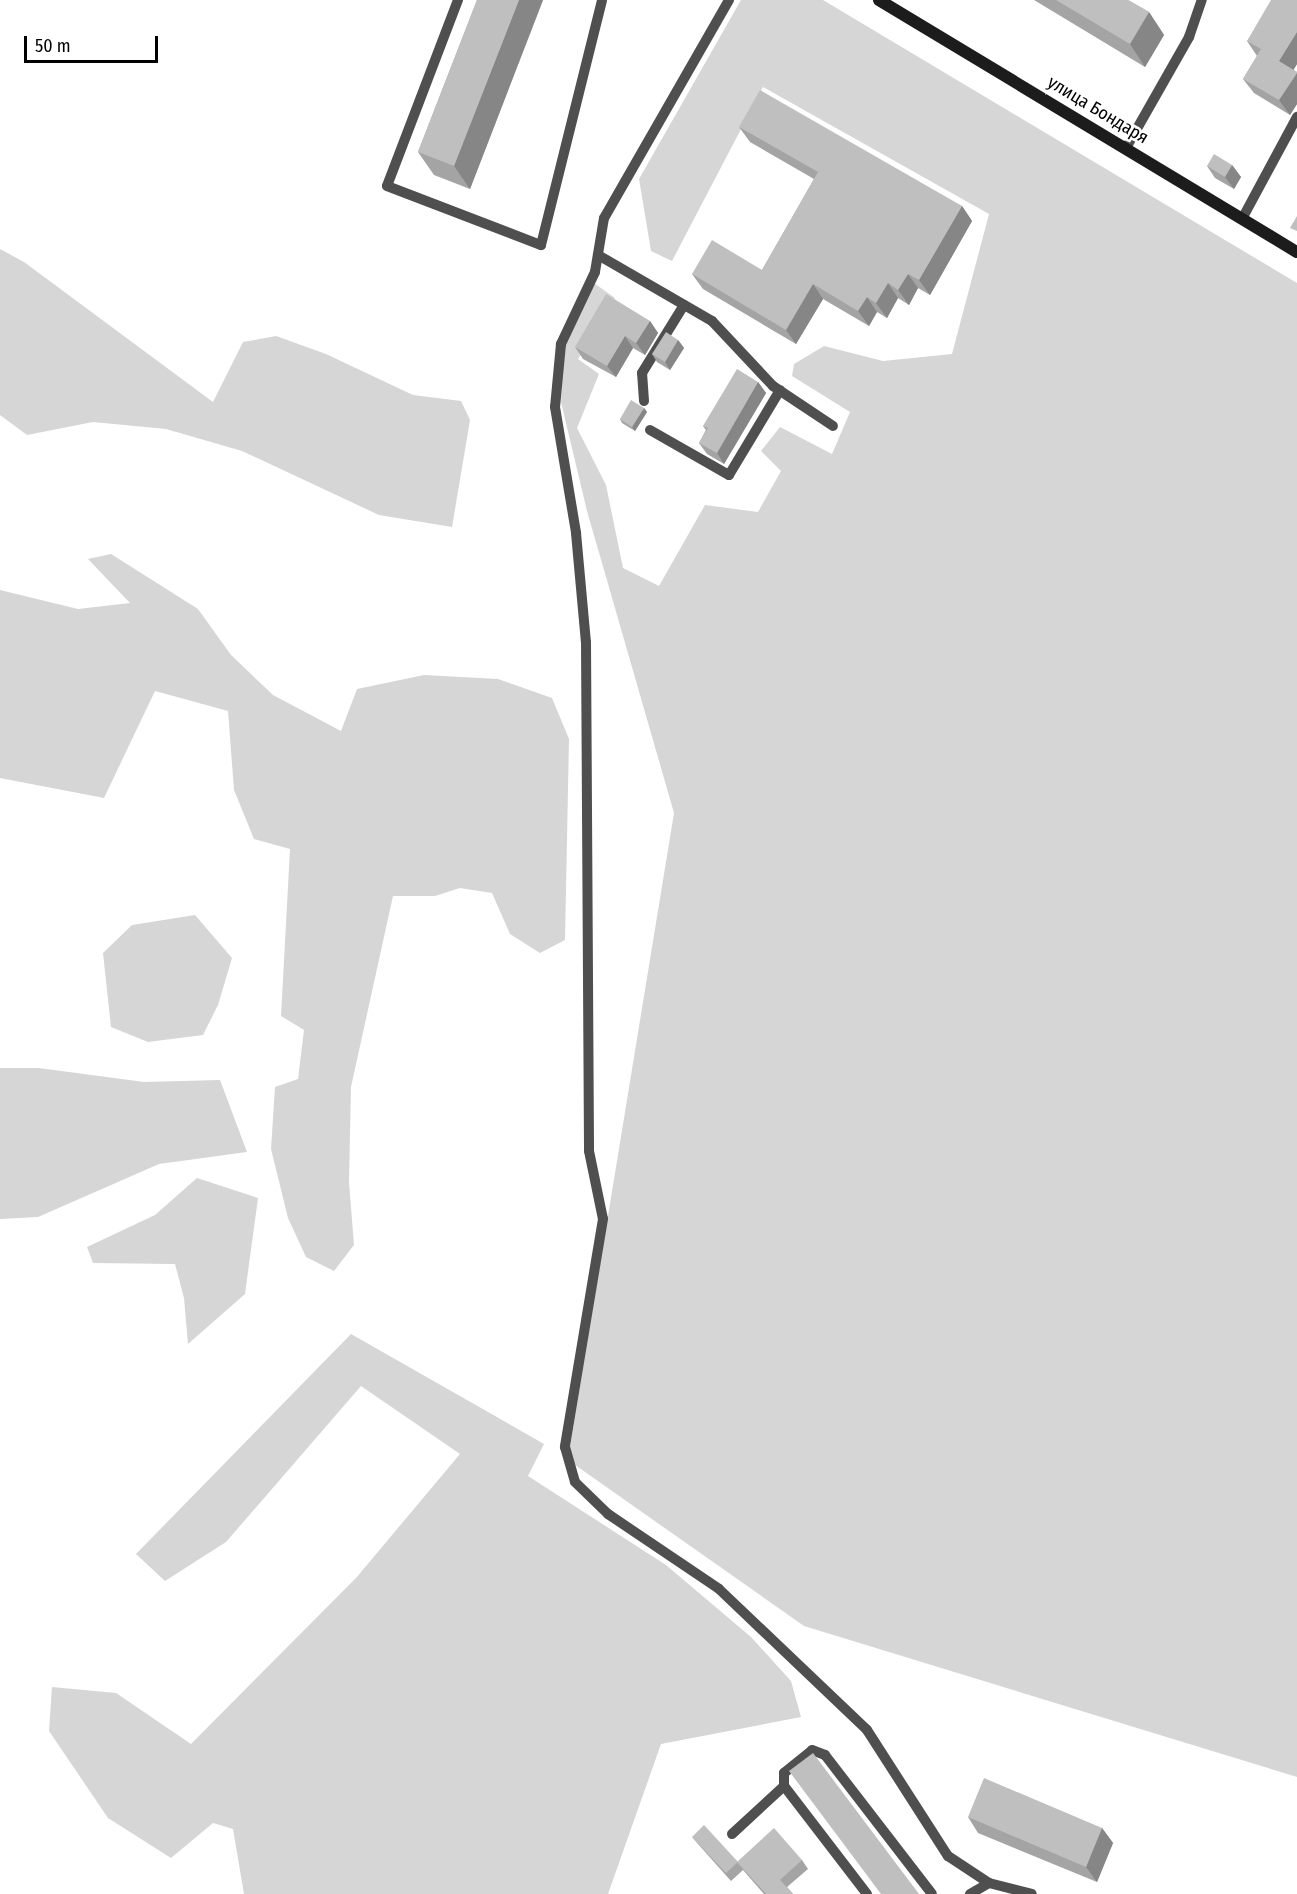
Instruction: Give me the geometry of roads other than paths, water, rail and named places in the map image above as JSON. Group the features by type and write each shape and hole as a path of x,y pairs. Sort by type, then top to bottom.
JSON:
{"main road":[{"name":"улица Бондаря","path":"879,0 1297,252"}],"lane":[{"path":"458,0 387,186 540,245 602,0"},
{"path":"729,0 604,218 594,272 561,344 555,407 576,533 586,642 589,1151 603,1219 566,1447 575,1482 608,1514 719,1589 833,1694 867,1730 948,1856 989,1883 1032,1894"},
{"path":"1126,148 1190,38 1202,0"},
{"path":"1242,219 1297,117"},
{"path":"598,255 712,321 780,390 832,426"},
{"path":"644,400 642,373 684,305"},
{"path":"650,430 729,475 780,390"},
{"path":"867,1894 784,1786 784,1773 812,1750 825,1755 932,1894"},
{"path":"732,1834 784,1786"},
{"path":"970,1894 989,1883"}]}
